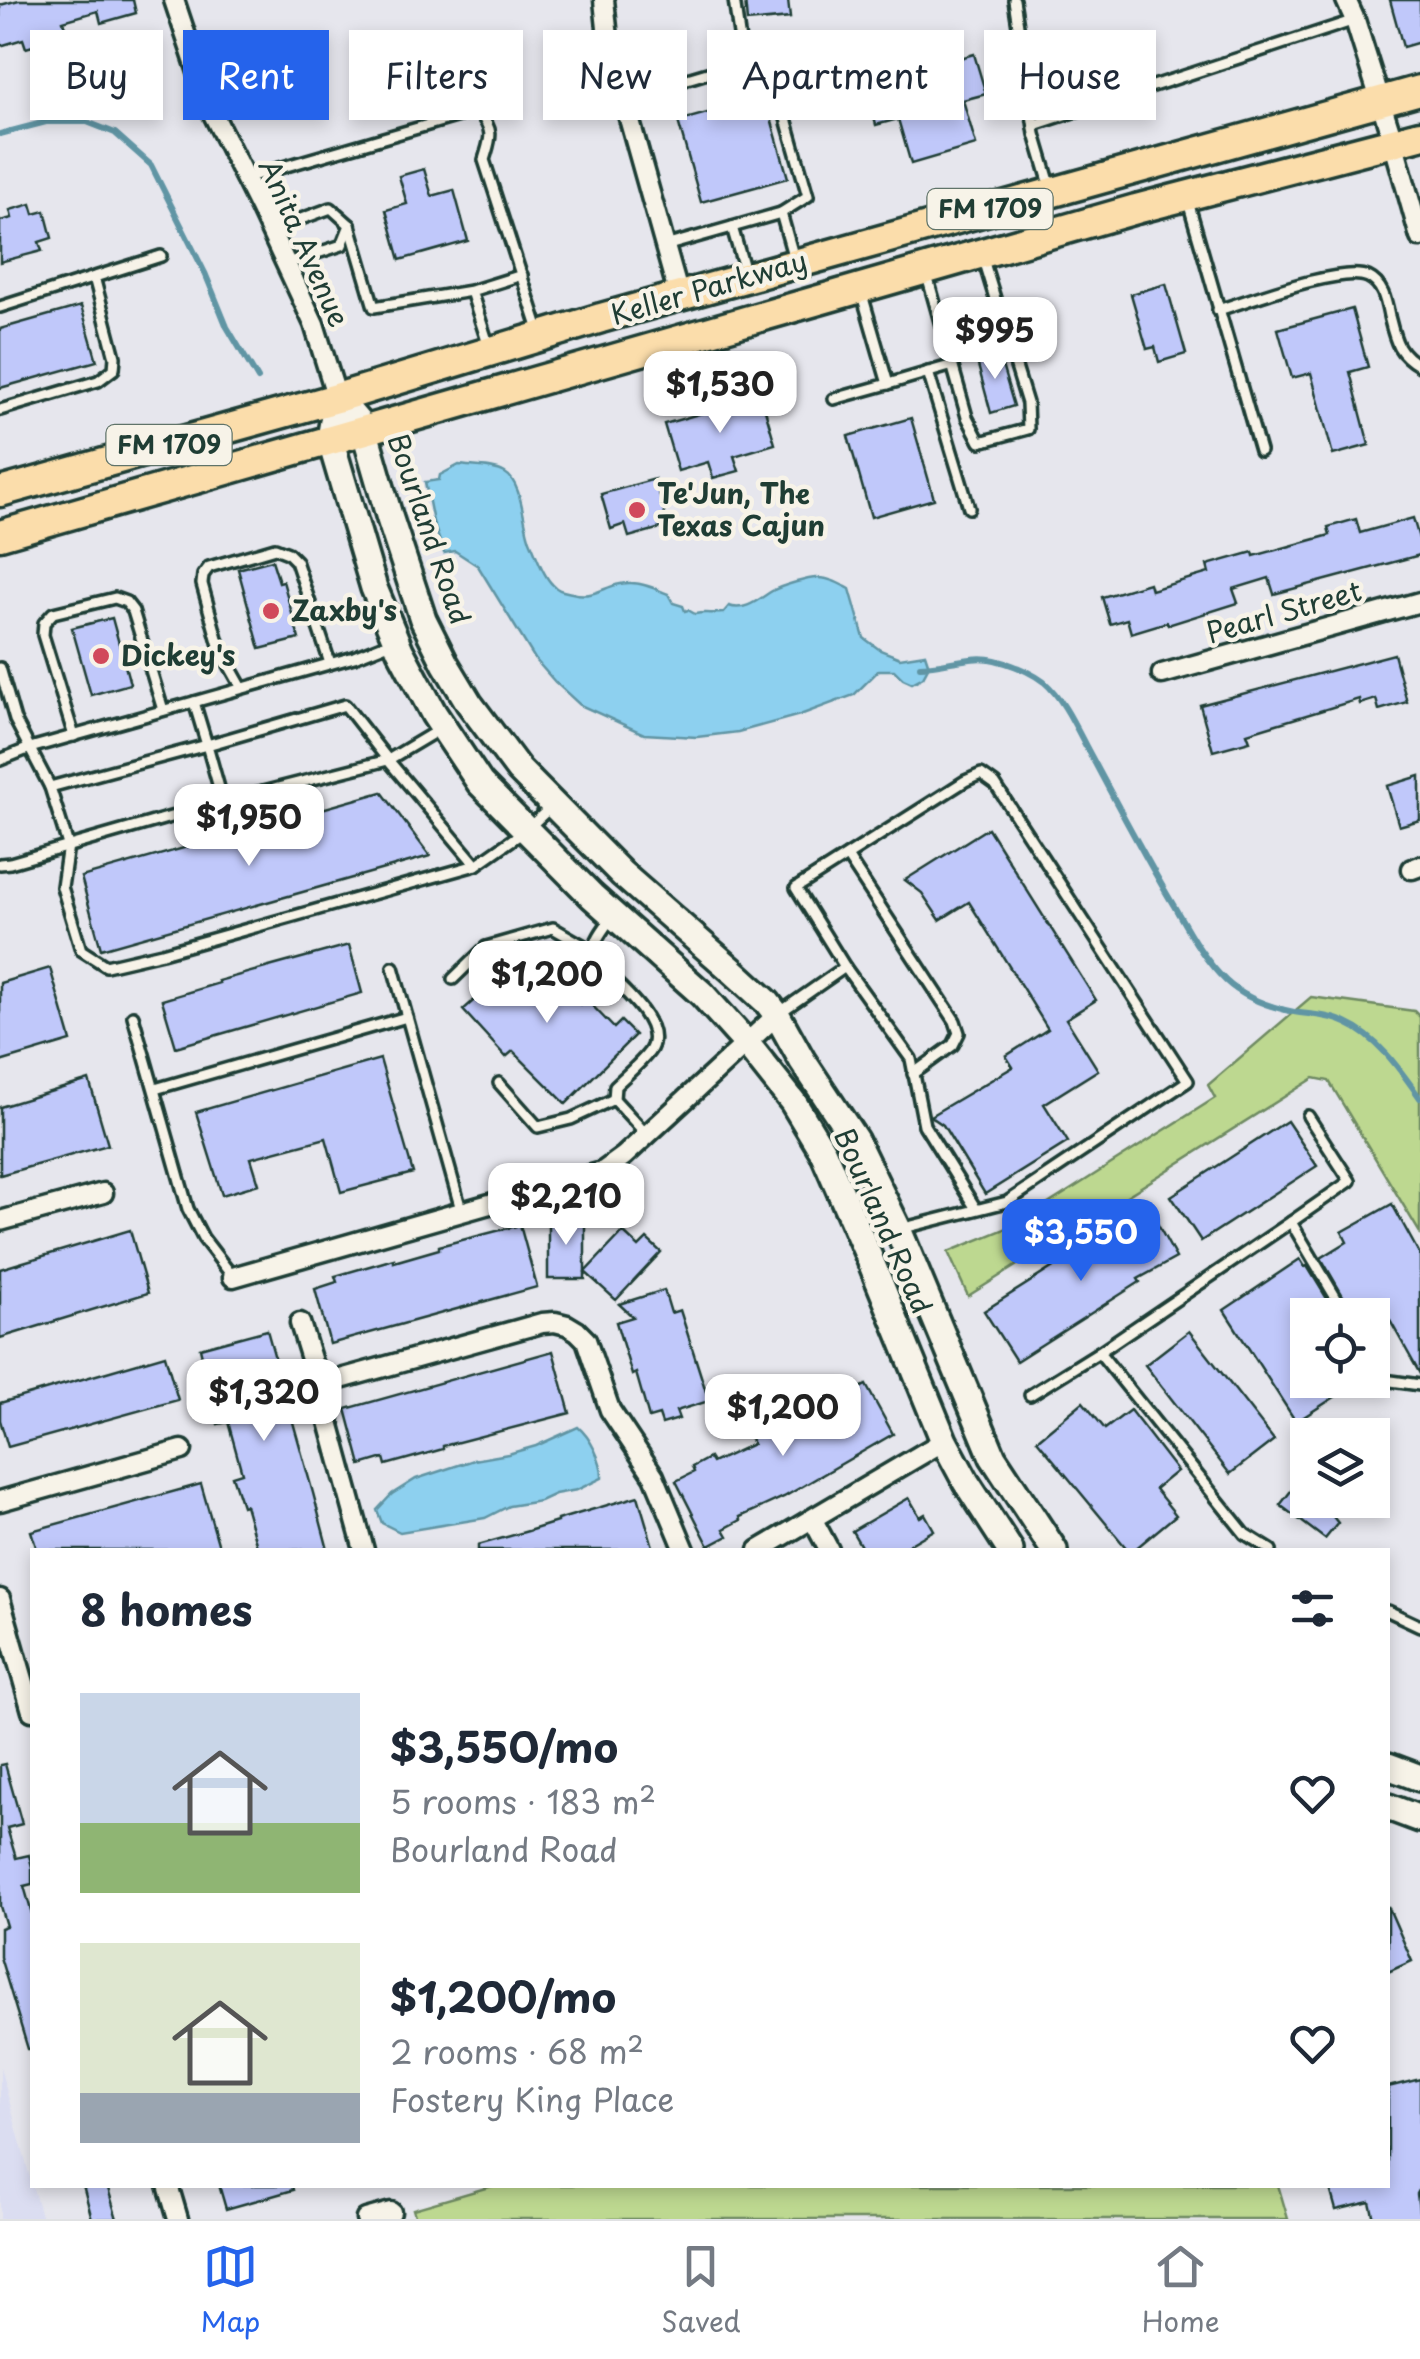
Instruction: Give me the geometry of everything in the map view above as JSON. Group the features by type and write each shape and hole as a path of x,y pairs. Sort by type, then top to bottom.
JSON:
{"main road":[{"name":"Keller Parkway","path":"0,535 1186,196 1394,124 1420,90"},
{"name":"Keller Parkway","path":"0,492 1052,192 1394,124"},
{"name":"Bourland Road","path":"338,398 364,430 418,604 445,663 469,703 519,770 553,805 622,874 734,971 777,1014 855,1140 898,1230 993,1457 1053,1548"},
{"name":"Bourland Road","path":"338,398 330,439 374,588 396,640 442,727 480,784 614,916 702,994 793,1102 824,1152 944,1441 1009,1548"},
{"path":"1390,1767 1420,1778"},
{"path":"1390,1808 1420,1819"}],"street":[{"name":"Anita Avenue","path":"174,0 210,108 314,324 338,398"},
{"path":"604,0 607,30"},
{"path":"1346,0 1394,124 1420,237"},
{"path":"629,120 679,296"},
{"name":"Pearl Street","path":"1162,674 1420,602"},
{"path":"233,1277 602,1172 777,1014"},
{"path":"0,1221 103,1193"},
{"path":"300,1323 363,1548"},
{"path":"319,1385 542,1323 567,1324 586,1340 610,1410 654,1476 684,1548"},
{"path":"763,1548 944,1441"},
{"path":"0,1501 182,1450"},
{"path":"813,1520 828,1548"},
{"path":"0,1599 6,1643 30,1706"},
{"path":"169,2188 178,2219"},
{"path":"366,2219 391,2212"}],"lane":[{"path":"734,0 738,30"},
{"path":"1014,0 1034,126 1052,192"},
{"path":"1034,126 1355,20"},
{"path":"245,178 466,114 480,114 492,133 484,160 541,336"},
{"path":"665,246 781,213 808,196 786,120"},
{"path":"1186,196 1260,451"},
{"path":"270,230 331,208 350,225 374,307 470,291 522,275"},
{"path":"781,213 796,264"},
{"path":"284,264 342,246 350,225"},
{"path":"732,227 747,278"},
{"path":"925,269 968,417 980,442 1028,429 1027,403 982,254"},
{"path":"0,307 161,256"},
{"path":"1218,310 1342,274 1365,275 1378,284 1395,339 1406,358 1420,366"},
{"path":"0,410 98,381 114,369 115,357 94,277"},
{"path":"860,288 888,384"},
{"path":"470,291 491,352"},
{"path":"834,399 952,365"},
{"path":"928,372 969,508"},
{"path":"242,688 220,649 203,575 209,568 275,548 288,553 296,562 330,663"},
{"path":"74,736 43,635 44,623 53,613 115,598 126,602 133,611 163,710"},
{"path":"0,760 396,640"},
{"path":"0,668 15,720 50,787 68,845 62,887 82,950 106,966 476,865 526,830 553,805"},
{"path":"194,702 223,802"},
{"path":"50,787 345,705 476,865"},
{"path":"0,864 388,760 442,727"},
{"path":"898,1230 1007,1202 1188,1082 995,784 982,774 796,888 845,967 911,1059 924,1125 976,1209"},
{"path":"847,856 955,1021 958,1033 953,1045 913,1074"},
{"path":"614,916 597,938 594,962 649,1017 654,1035 652,1050 614,1086 614,1099 647,1135"},
{"path":"453,980 486,947 553,928 593,951"},
{"path":"393,967 462,1213"},
{"path":"777,1014 845,967"},
{"path":"134,1016 188,1209 203,1238 233,1277"},
{"path":"155,1090 407,1017"},
{"path":"499,1083 538,1127 571,1119 614,1099"},
{"path":"1030,1396 1350,1181 1308,1116"},
{"path":"1290,1222 1336,1298"},
{"path":"1099,1352 1245,1534 1269,1548"},
{"path":"1390,1381 1420,1385"},
{"path":"1390,1612 1420,1626"}],"shaded area":[{"path":"0,2067 30,2188 42,2219 0,2219"}],"green space":[{"path":"1311,997 1414,1011 1420,1017 1420,1233 1329,1081 1314,1078 968,1296 948,1252 1015,1225 1215,1098 1208,1085"},
{"path":"486,2188 1279,2188 1288,2219 416,2219 413,2209"}],"water":[{"path":"459,465 495,469 511,478 540,565 548,580 561,590 581,595 636,583 668,594 685,611 723,613 729,606 752,604 788,584 827,579 850,589 864,638 900,658 925,654 929,666 923,677 912,683 894,670 879,670 854,695 738,732 697,737 644,734 580,705 535,659 478,566 455,551 444,553 425,482 439,480 440,475"},
{"path":"578,1427 595,1450 602,1478 577,1490 509,1506 485,1518 400,1532 382,1523 377,1510 392,1494 416,1479 536,1446"}],"building":[{"path":"19,0 133,0 136,13 101,23 98,11 63,21 66,30 30,30 30,47 26,48 23,39 0,46 0,5"},
{"path":"745,0 788,0 790,18 747,22"},
{"path":"1390,0 1420,0 1420,42 1403,47"},
{"path":"974,54 984,95 964,100 964,57"},
{"path":"964,103 976,145 911,164 898,120 964,120"},
{"path":"707,113 707,120 772,120 788,178 701,202 678,121"},
{"path":"424,169 432,196 454,190 468,241 400,260 386,210 407,204 399,176"},
{"path":"31,204 34,214 45,211 52,238 39,242 42,251 0,262 0,221 12,218 10,210"},
{"path":"1166,284 1186,354 1159,362 1155,347 1147,349 1131,294"},
{"path":"81,306 97,361 0,388 0,329"},
{"path":"1352,309 1368,367 1350,372 1369,445 1333,455 1311,373 1292,378 1278,329"},
{"path":"998,352 1014,406 991,413 976,358"},
{"path":"761,396 775,444 734,456 739,471 713,478 708,462 678,471 664,424"},
{"path":"911,418 934,499 871,517 848,436"},
{"path":"655,479 668,526 629,537 625,524 611,529 601,494"},
{"path":"1413,518 1420,555 1274,594 1269,578 1233,589 1238,603 1168,625 1167,622 1131,633 1127,619 1110,624 1102,597 1149,583 1151,590 1209,573 1207,565 1330,535 1328,527 1356,519 1360,533"},
{"name":"Zaxby's","path":"272,560 279,582 283,581 299,639 260,649 238,569"},
{"name":"Dickey's","path":"112,618 130,684 91,695 72,628"},
{"path":"1394,654 1407,702 1379,710 1376,699 1360,704 1359,699 1247,733 1250,741 1213,751 1200,705"},
{"path":"1420,776 1420,820 1399,826 1387,786"},
{"path":"382,792 430,856 101,949 81,877"},
{"path":"988,828 1096,1000 1066,1019 1098,1070 1044,1104 1068,1142 985,1194 943,1125 930,1116 1013,1067 1006,1056 1048,1029 969,902 940,920 922,893 905,880"},
{"path":"349,945 362,993 176,1047 162,1000"},
{"path":"534,947 548,962 544,965 580,1004 585,998 614,1028 621,1021 635,1035 566,1104 513,1051 506,1057 463,1010"},
{"path":"50,968 71,1041 0,1062 0,983"},
{"path":"380,1059 413,1173 341,1192 326,1138 251,1158 259,1184 222,1195 196,1112"},
{"path":"89,1080 108,1145 0,1175 0,1107"},
{"path":"1287,1121 1317,1166 1201,1241 1171,1196"},
{"path":"1146,1203 1176,1258 1016,1361 984,1311 1129,1219 1126,1214"},
{"path":"1392,1204 1420,1255 1420,1374 1390,1321 1390,1298 1344,1298 1321,1258 1347,1242 1342,1232"},
{"path":"548,1216 585,1216 585,1279 548,1279"},
{"path":"520,1225 537,1287 330,1344 315,1289 337,1282 335,1276"},
{"path":"130,1230 148,1293 0,1338 0,1269"},
{"path":"623,1232 639,1247 647,1239 661,1252 616,1300 585,1272"},
{"path":"1300,1259 1327,1298 1290,1298 1290,1398 1333,1398 1302,1418 1293,1418 1224,1310"},
{"path":"664,1290 671,1313 680,1310 709,1401 676,1411 679,1419 662,1424 659,1415 649,1418 616,1322 633,1317 619,1304"},
{"path":"267,1330 327,1548 257,1548 232,1476 242,1473 228,1422 218,1424 200,1348"},
{"path":"1189,1331 1274,1440 1230,1474 1145,1365"},
{"path":"553,1351 570,1413 386,1465 384,1458 361,1465 346,1409"},
{"path":"165,1355 178,1400 8,1447 0,1420 0,1403"},
{"path":"866,1385 893,1434 784,1497 740,1517 724,1529 728,1536 709,1546 676,1481 709,1458 712,1463 753,1444 750,1438 822,1393 825,1399 842,1390 845,1396"},
{"path":"1083,1402 1105,1429 1130,1410 1177,1471 1155,1489 1176,1515 1136,1548 1126,1548 1037,1440"},
{"path":"201,1484 219,1547 36,1548 31,1531"},
{"path":"1290,1492 1290,1513 1280,1505"},
{"path":"638,1496 653,1548 478,1548"},
{"path":"909,1498 920,1517 925,1514 934,1530 903,1548 862,1548 852,1531"},
{"path":"1297,1518 1334,1518 1338,1523 1325,1539"},
{"path":"5,1764 22,1824 7,1828 16,1858 29,1855 30,1859 30,1884 24,1886 30,1907 30,2049 0,1957 0,1928 6,1926 0,1906 0,1765"},
{"path":"1390,1911 1412,1961 1390,1971"},
{"path":"1420,2079 1420,2219 1374,2219 1370,2202 1336,2210 1330,2188 1390,2188 1390,2086"},
{"path":"84,2188 108,2188 117,2219 92,2219"},
{"path":"220,2188 293,2188 293,2190 226,2209"}],"waterway":[{"path":"0,134 46,122 87,122 115,133 151,165 205,273 227,327 258,379"},
{"path":"920,666 967,659 995,660 1044,682 1070,715 1163,887 1218,973 1258,1001 1334,1018 1358,1029 1388,1056 1420,1098"}],"place":[{"name":"Te'Jun, The Texas Cajun","path":"637,510"},
{"name":"Zaxby's","path":"271,611"},
{"name":"Dickey's","path":"101,656"}]}
